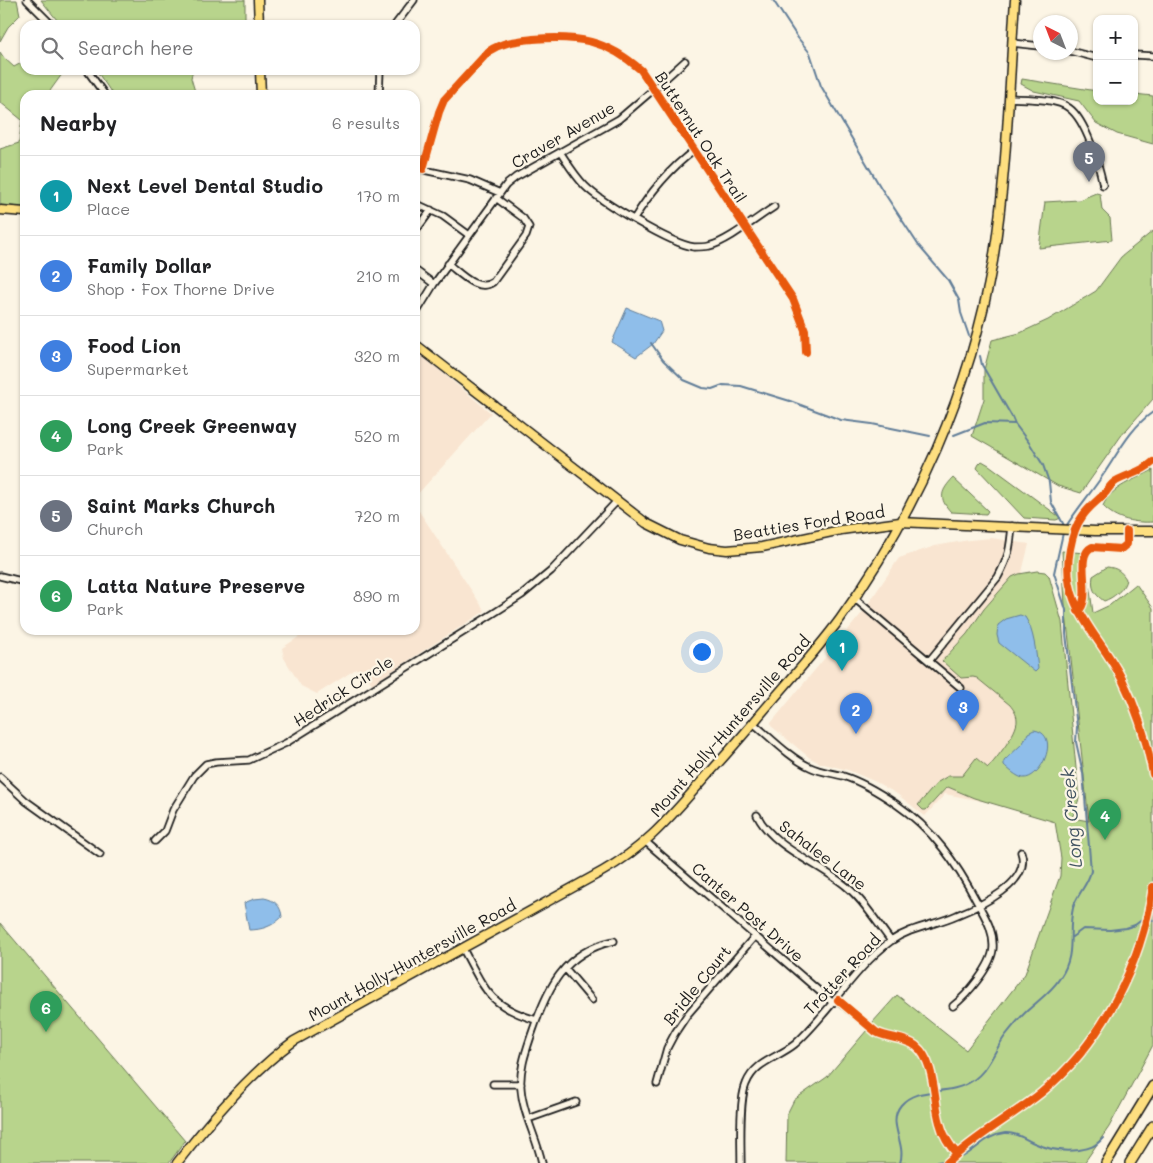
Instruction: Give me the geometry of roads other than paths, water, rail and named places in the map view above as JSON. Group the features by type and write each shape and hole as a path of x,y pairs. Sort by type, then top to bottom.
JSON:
{"highway":[{"path":"1106,1163 1153,1086"},
{"path":"1130,1163 1153,1126"}],"main road":[{"path":"258,0 259,20"},
{"name":"Mount Holly-Huntersville Road","path":"177,1163 193,1142 273,1056 309,1032 610,868 646,842 754,723 820,644 854,598 900,522 946,426 977,334 990,274 998,223 1015,0"},
{"path":"260,75 261,90"},
{"path":"0,210 20,212"},
{"name":"Beatties Ford Road","path":"420,348 646,523 669,536 694,545 726,550 762,547 841,530 900,522 1153,531"}],"street":[{"path":"27,0 47,20"},
{"path":"399,20 414,0"},
{"name":"Butternut Oak Trail","path":"424,169 444,100 488,51 498,45 511,41 559,36 600,44 628,59 641,70 695,150 798,309 805,330 806,352"},
{"path":"1012,43 1033,45"},
{"path":"1078,53 1093,57"},
{"path":"1138,55 1153,56"},
{"name":"Craver Avenue","path":"420,307 434,284 498,195 516,177 619,119 654,90 684,61"},
{"path":"91,75 101,90"},
{"path":"379,90 380,75"},
{"path":"1009,98 1056,102 1068,107 1078,116 1099,166 1103,185"},
{"path":"634,219 644,203 680,162 695,150"},
{"path":"560,152 572,171 585,186 599,197 674,241 694,247 710,246 728,237 774,207"},
{"path":"420,169 470,180 498,195 523,218 529,228 526,236 487,286 479,286 448,264"},
{"path":"420,204 443,216 469,235"},
{"path":"420,225 431,210"},
{"path":"420,274 434,284"},
{"name":"Hedrick Circle","path":"155,841 165,831 173,810 198,772 206,764 249,760 292,740 522,595 551,571 616,500"},
{"path":"929,661 998,577 1010,551 1012,526"},
{"path":"0,576 20,581"},
{"path":"854,598 961,688"},
{"path":"754,723 805,765 855,781 885,796 913,816 948,854 979,904 992,932 992,954 977,980 953,1006"},
{"path":"0,777 26,801 100,854"},
{"name":"Sahalee Lane","path":"758,815 768,831 794,852 848,887 868,908 891,941"},
{"name":"Canter Post Drive","path":"646,842 833,1003"},
{"name":"Trotter Road","path":"741,1163 743,1098 749,1078 764,1061 794,1045 864,966 891,941 905,933 956,916 1006,889 1016,880 1022,868 1021,852"},
{"name":"Bridle Court","path":"658,1084 667,1048 675,1033 755,936"},
{"path":"542,1163 520,1084 523,1060 536,1020 550,988 565,968 597,946 614,942"},
{"path":"463,949 479,980 494,999 514,1013 536,1020"},
{"path":"565,968 592,1000"},
{"path":"493,1084 520,1084"},
{"path":"528,1118 576,1102"}],"water":[{"path":"627,308 659,321 662,331 653,344 636,357 612,342"},
{"path":"1020,615 1025,617 1033,635 1038,669 1035,672 999,643 997,635 998,625 1006,619"},
{"path":"1034,730 1042,733 1047,739 1046,756 1036,772 1030,777 1023,778 1015,775 1008,769 1004,765 1004,761 1023,743 1028,733"},
{"path":"264,898 277,904 282,917 267,927 249,930 244,903"}],"waterway":[{"path":"773,0 810,53 821,86 881,188 919,246 948,280 959,300 961,313 969,336"},
{"path":"651,343 663,360 684,380 703,388 712,389 723,385 741,386 790,401 841,420 872,424 930,436"},
{"path":"980,356 982,365 1015,424 1043,465 1049,482 1051,502 1065,527"},
{"name":"Long Creek","path":"1065,528 1131,433 1153,412"},
{"path":"954,435 985,423 1015,424"},
{"name":"Long Creek","path":"900,1163 901,1148 896,1119 901,1105 916,1095 953,1089 963,1086 978,1077 1005,1036 1025,1013 1057,983 1068,960 1073,908 1091,871 1083,773 1076,742 1077,727 1066,634 1066,610 1054,573 1063,533"},
{"path":"1072,937 1083,929 1110,930 1126,928 1135,925 1143,919 1153,920"},
{"path":"962,1157 987,1139 1005,1133 1062,1151 1089,1148 1103,1138"},
{"path":"931,1163 944,1161"}],"place":[{"name":"Saint Marks Church","path":"1089,182"},
{"name":"Next Level Dental Studio","path":"842,671"},
{"name":"Food Lion","path":"963,731"},
{"name":"Family Dollar","path":"856,734"},
{"name":"Long Creek Greenway","path":"1105,840"},
{"name":"Latta Nature Preserve","path":"46,1032"}]}
